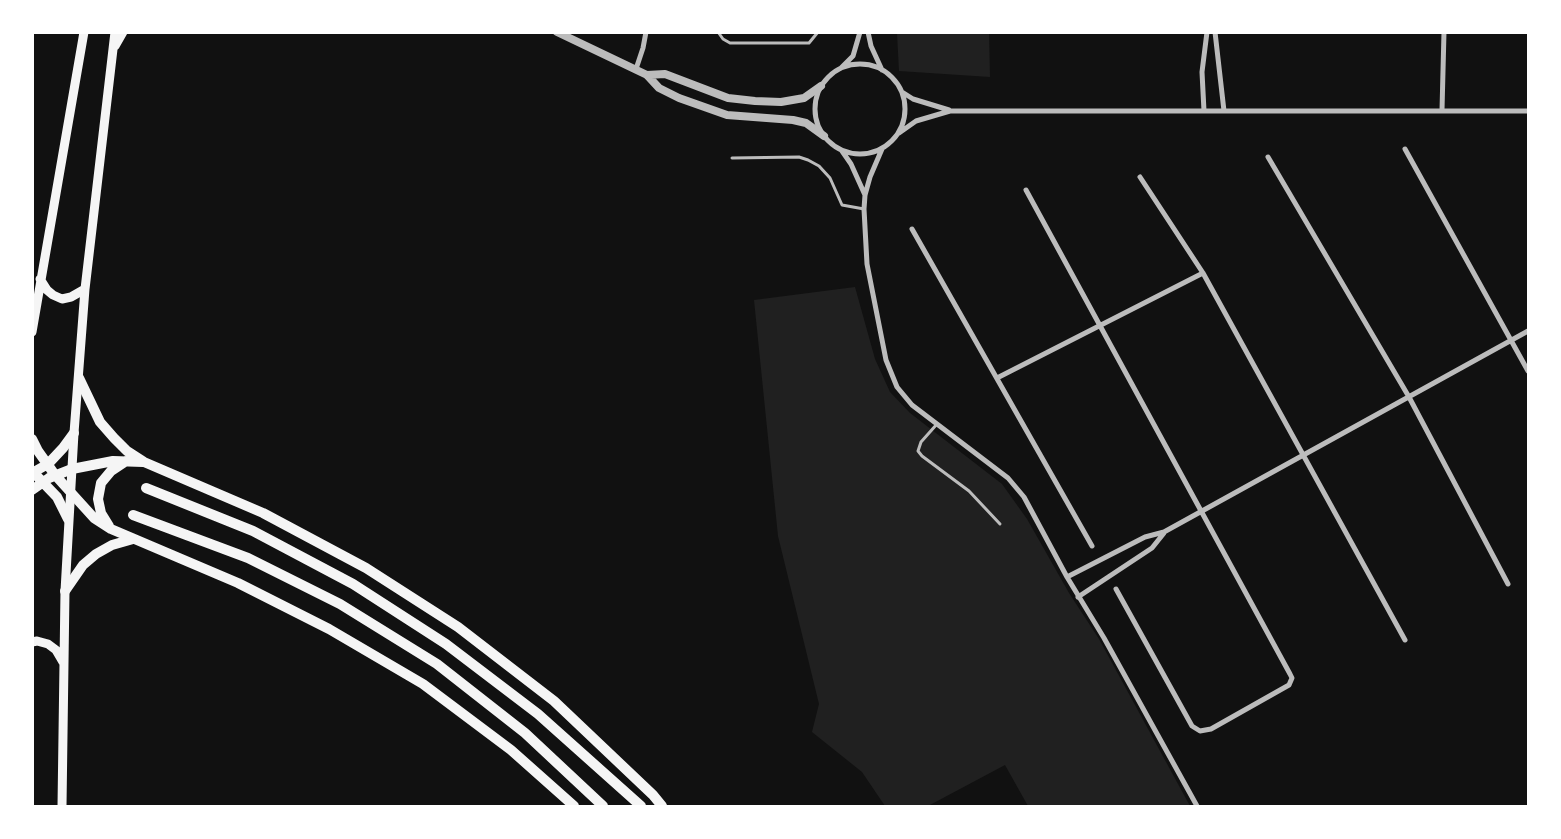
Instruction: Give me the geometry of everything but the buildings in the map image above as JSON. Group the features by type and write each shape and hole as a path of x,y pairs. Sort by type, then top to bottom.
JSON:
{"highway":[{"path":"79,378 89,401 105,427 127,451 144,462 263,513 366,568 458,627 554,701 653,794 662,806"},
{"path":"68,519 56,497 33,472 48,464 74,433"},
{"path":"32,439 55,475 70,494 94,518 111,529 133,539 238,583 329,629 423,684 511,750 574,806"},
{"path":"32,490 55,475 72,469 113,461 144,462"},
{"path":"111,529 102,513 98,499 101,483 111,471 126,461"},
{"path":"146,488 253,531 353,584 438,639 538,714 641,806"},
{"path":"133,515 248,558 340,604 437,664 525,733 603,806"},
{"path":"65,591 83,565 96,554 112,545 133,539"}],"main road":[{"path":"78,32 81,51"},
{"path":"33,325 84,32"},
{"path":"62,806 68,519 85,289 115,32"},
{"path":"112,50 123,32"},
{"path":"40,279 47,290 62,299 71,298 85,289"},
{"path":"32,642 37,641 48,644 56,650 64,663"}],"street":[{"path":"557,32 636,69 647,75 659,88 679,98 727,115 806,122 832,145 842,151 855,154 869,154 882,149 892,142 899,133 903,123 905,102 902,92 894,80 882,70 869,65 855,64 841,68"},
{"path":"636,69 646,32"},
{"path":"647,75 665,74 728,98 781,102 804,98 821,86 853,56 860,32"},
{"path":"868,32 871,46 882,70"},
{"path":"1204,111 1202,72 1207,32"},
{"path":"1215,32 1224,111"},
{"path":"1442,110 1444,32"},
{"path":"821,86 815,102 816,120 824,136"},
{"path":"902,92 919,101 950,110 1528,111"},
{"path":"899,133 916,121 950,110"},
{"path":"1405,148 1528,371"},
{"path":"882,149 870,177 865,195 867,264 886,360 897,387 912,405 1008,478 1024,497 1078,597 1104,638 1197,806"},
{"path":"842,151 851,164 865,195"},
{"path":"1268,157 1409,397 1508,584"},
{"path":"1140,177 1203,273 1405,640"},
{"path":"1026,190 1290,674 1292,678 1289,685 1211,729 1200,731 1192,726 1116,589"},
{"path":"912,229 1092,546"},
{"path":"997,378 1203,273"},
{"path":"1067,577 1145,537 1164,532 1528,331"},
{"path":"1078,597 1152,548 1164,532"}],"lane":[{"path":"718,32 730,44 809,43 818,32"},
{"path":"732,158 798,157 808,160 819,166 830,178 842,205 864,208"},
{"path":"937,424 921,442 918,451 969,491 1000,524"}],"shaded area":[{"path":"897,33 989,33 990,77 899,71"},
{"path":"855,287 875,359 890,392 910,413 1002,484 1027,519 1069,593 1099,639 1190,806 1028,806 1005,765 928,806 885,806 862,772 812,732 819,704 778,536 754,300"}]}
